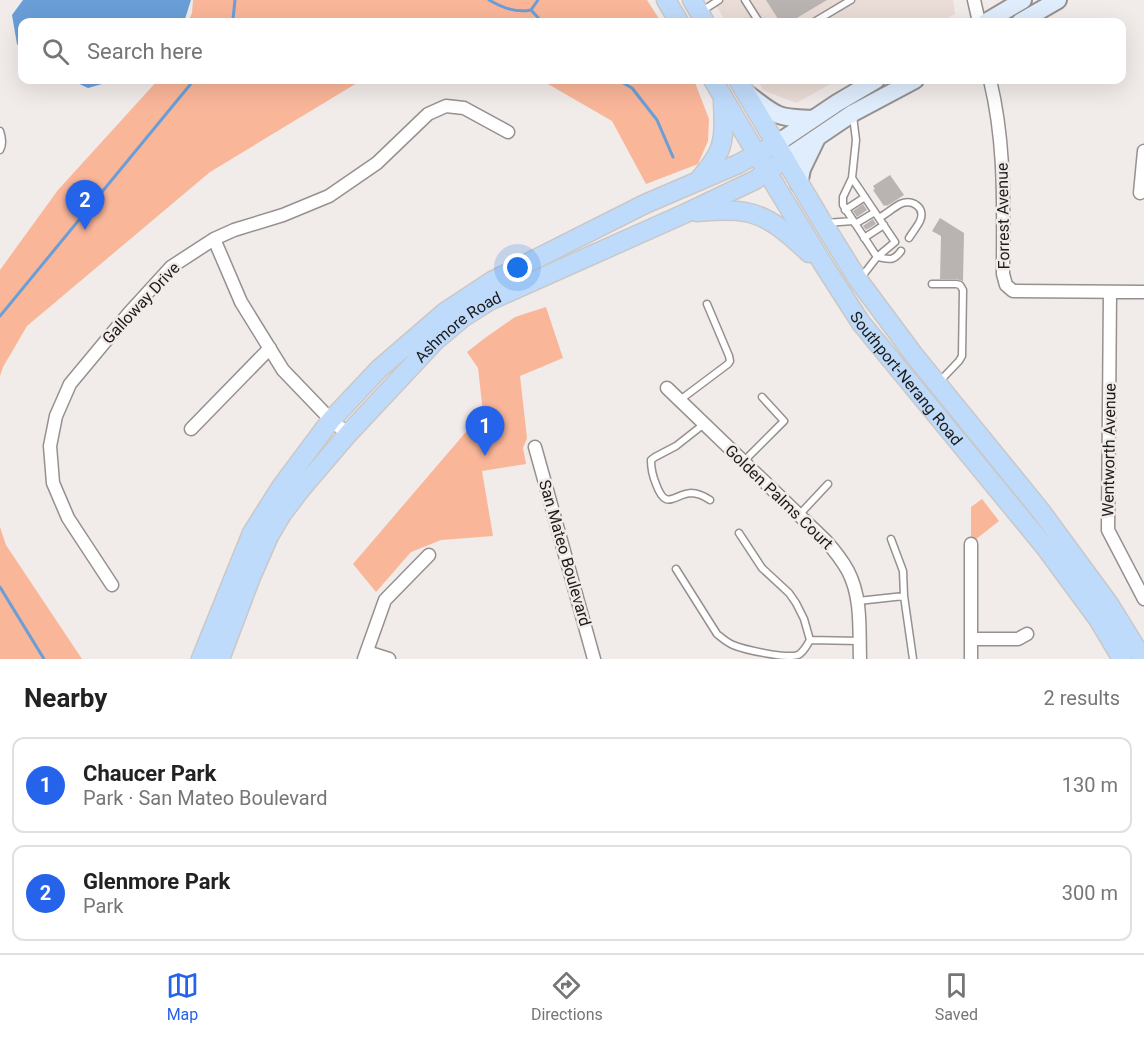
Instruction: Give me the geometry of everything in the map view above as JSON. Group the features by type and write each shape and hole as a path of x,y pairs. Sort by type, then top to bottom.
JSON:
{"main road":[{"path":"666,0 677,18"},
{"path":"993,18 1023,0"},
{"path":"1027,18 1058,0"},
{"name":"Southport-Nerang Road","path":"716,84 861,323 1045,547 1098,619 1122,659"},
{"name":"Ashmore Road","path":"220,659 251,577 269,536 282,514 348,434 435,341 465,316 489,301 755,180 767,172 780,152 813,119 869,84"},
{"name":"Ashmore Road","path":"201,659 252,533 281,486 331,420 379,369 425,328 492,280 645,204 757,154 780,152 817,137 853,113 907,84"},
{"path":"741,85 769,110 780,116 813,119"},
{"name":"Southport-Nerang Road","path":"741,85 843,257 886,319 1047,520 1109,604 1143,659"},
{"path":"698,182 714,161 721,146 723,96"},
{"path":"799,184 802,169 817,137"},
{"path":"686,213 722,210 756,214 790,235 825,267"}],"street":[{"path":"974,0 978,18"},
{"name":"Forrest Avenue","path":"991,84 999,122 1002,156 1003,274 1006,285 1013,291 1144,292"},
{"name":"Galloway Drive","path":"112,585 68,518 53,483 50,446 56,416 70,384 129,313 171,267 213,238 282,215 329,196 378,163 429,114 446,106 464,108 508,132"},
{"path":"1140,193 1144,151"},
{"path":"213,238 242,302 284,370 331,420 348,434"},
{"name":"Wentworth Avenue","path":"1110,292 1108,530 1144,599"},
{"path":"190,429 270,348"},
{"name":"Golden Palms Court","path":"667,388 826,541 841,560 853,582 858,601 860,659"},
{"name":"San Mateo Boulevard","path":"535,447 594,659"},
{"path":"971,544 971,659"},
{"path":"389,659 366,656 385,600 429,555"},
{"path":"971,639 1018,639 1027,634"}],"lane":[{"path":"699,12 719,0"},
{"path":"746,0 757,18"},
{"path":"821,18 850,0"},
{"path":"853,113 856,140 852,178 843,197 843,205 877,257 890,260 901,251"},
{"path":"0,132 2,136 0,150"},
{"path":"852,178 895,242 877,257 859,280"},
{"path":"846,210 865,197"},
{"path":"879,218 900,205 914,203 918,206 921,216 909,238"},
{"path":"823,223 854,222 874,212"},
{"path":"864,238 884,225"},
{"path":"933,284 956,284 960,285 963,290 962,356 938,384"},
{"path":"680,400 730,361 707,304"},
{"path":"743,462 784,421 762,397"},
{"path":"704,424 676,446 651,460 651,465 659,493 663,497 672,500 693,493 710,500"},
{"path":"799,515 828,484"},
{"path":"676,569 717,634 732,645 787,658 797,656 802,653 810,640 804,619 789,593 762,568 739,533"},
{"path":"891,539 903,572 913,659"},
{"path":"858,601 904,596"},
{"path":"810,640 859,641"}],"shaded area":[{"path":"193,0 647,0 658,18 190,18"},
{"path":"713,0 953,0 955,14 947,18 724,18"},
{"path":"154,84 355,84 210,172 27,326 0,376 0,270 58,190"},
{"path":"548,84 696,84 709,119 708,141 698,164 646,184 612,121"},
{"path":"760,84 831,84 796,103 763,90"},
{"path":"546,307 563,358 520,376 527,438 523,448 526,464 482,471 493,536 441,540 411,552 376,592 353,564 483,412 478,368 467,352 515,317"},
{"path":"982,499 999,521 975,540 971,540 971,507"},
{"path":"0,527 6,545 82,659 0,659"}],"water":[{"path":"23,0 191,0 185,18 18,18 18,45 12,15"},
{"path":"80,84 102,84 88,88"}],"building":[{"path":"766,0 827,0 797,18 777,18"},
{"path":"890,175 904,195 884,206 873,190 875,189 873,186"},
{"path":"863,204 867,210 857,217 853,211"},
{"path":"940,218 964,233 963,281 940,279 941,236 932,231"},
{"path":"873,219 876,224 866,230 863,226"}],"waterway":[{"path":"233,18 235,0"},
{"path":"489,0 520,11 531,10 538,0"},
{"path":"531,10 538,18"},
{"path":"0,316 191,84"},
{"path":"625,84 632,88 657,120 673,157"},
{"path":"0,587 44,659"}],"place":[{"name":"Glenmore Park","path":"85,230"},
{"name":"Chaucer Park","path":"485,456"}]}
